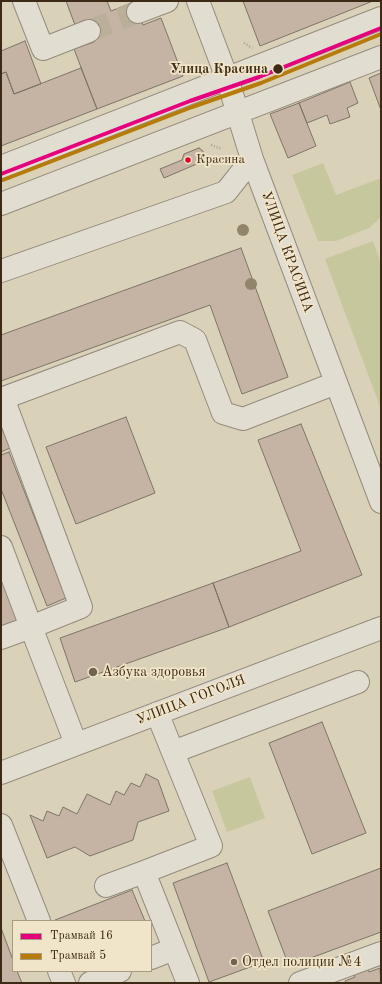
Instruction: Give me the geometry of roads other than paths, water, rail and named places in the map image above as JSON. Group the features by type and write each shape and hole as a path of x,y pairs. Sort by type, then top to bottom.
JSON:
{"street":[{"path":"24,1 46,57 90,31"},
{"path":"138,12 167,1"},
{"name":"УЛИЦА КРАСИНА","path":"198,1 227,78 252,159 381,502"},
{"path":"1,167 381,18"},
{"path":"1,204 381,57"},
{"path":"1,271 226,192 252,159"},
{"path":"1,638 81,607 2,398 180,332 195,340 223,413 243,419 336,383"},
{"path":"1,547 76,744"},
{"name":"УЛИЦА ГОГОЛЯ","path":"1,772 381,628"},
{"path":"172,752 358,682"},
{"path":"106,886 211,846 157,713"},
{"path":"1,825 39,920"},
{"path":"144,872 188,983"},
{"path":"152,958 174,949"},
{"path":"300,983 381,953"},
{"path":"59,972 64,983"},
{"path":"90,983 118,972"}],"tunnel":[{"path":"89,31 138,12"}],"tram line":[{"name":"16","path":"1,174 190,101 259,77 381,28"},
{"name":"5","path":"3,180 192,107 261,83 381,34"}],"place":[{"name":"Улица Красина","path":"278,69"},
{"name":"Красина","path":"188,160"},
{"name":"Азбука здоровья","path":"93,672"},
{"name":"Отдел полиции №4","path":"234,962"}]}
